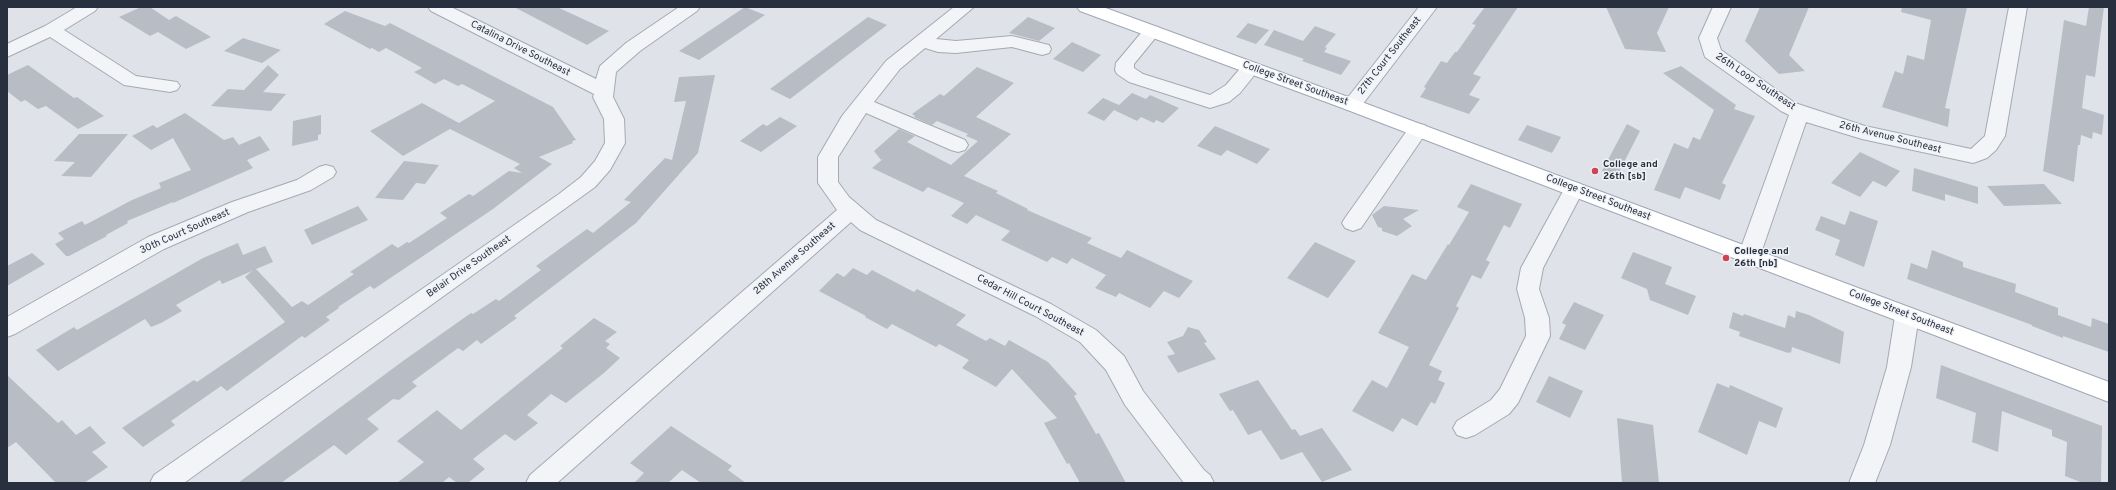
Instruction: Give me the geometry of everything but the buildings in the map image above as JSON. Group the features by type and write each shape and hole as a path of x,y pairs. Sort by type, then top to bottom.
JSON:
{"main road":[{"name":"College Street Southeast","path":"1086,7 1352,105 2109,392"}],"street":[{"path":"7,51 51,30 89,7"},
{"name":"Catalina Drive Southeast","path":"437,7 604,91"},
{"name":"Belair Drive Southeast","path":"164,483 588,182 603,165 615,143 614,118 604,97 607,70 633,47 691,7"},
{"path":"850,210 841,202 828,183 828,157 849,121 893,64 965,7"},
{"name":"27th Court Southeast","path":"1352,105 1428,7"},
{"name":"26th Loop Southeast","path":"1722,7 1708,38 1712,53 1788,106 1800,112"},
{"name":"26th Avenue Southeast","path":"1800,112 1862,132 1958,154 1973,156 1980,153 1989,145 1995,136 2018,7"},
{"path":"51,30 131,81 170,86"},
{"path":"1152,31 1124,63 1124,70 1136,78 1210,102 1222,98 1233,89 1251,68"},
{"path":"922,41 938,46 956,47 1012,41 1042,49"},
{"path":"863,104 958,145"},
{"path":"1748,256 1800,112"},
{"path":"1353,223 1418,130"},
{"name":"30th Court Southeast","path":"7,328 156,243 240,207 304,185 326,172"},
{"path":"1466,428 1500,407 1509,396 1538,336 1537,318 1528,289 1532,268 1574,189"},
{"name":"28th Avenue Southeast","path":"539,483 850,210"},
{"name":"Cedar Hill Court Southeast","path":"850,210 868,225 1022,300 1088,336 1115,363 1134,398 1194,478 1201,483"},
{"path":"1862,483 1877,445 1899,367 1907,316"}],"place":[{"name":"College and 26th [sb]","path":"1595,171"},
{"name":"College and 26th [nb]","path":"1726,258"}]}
